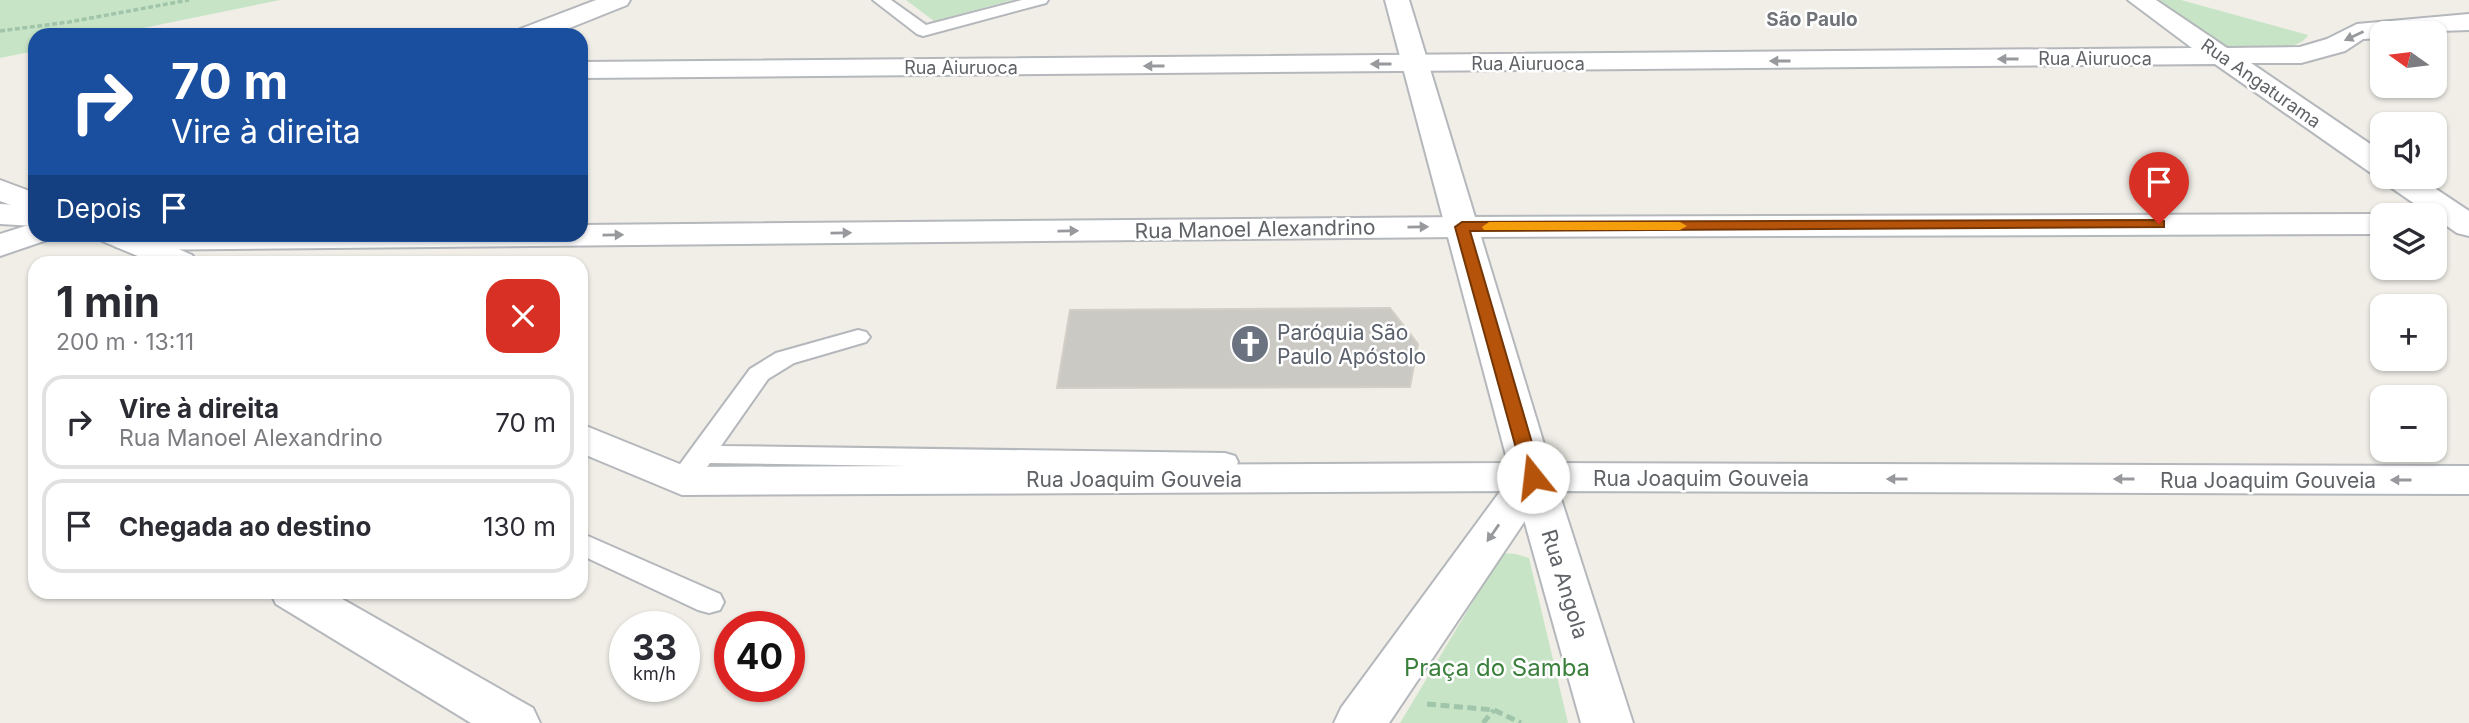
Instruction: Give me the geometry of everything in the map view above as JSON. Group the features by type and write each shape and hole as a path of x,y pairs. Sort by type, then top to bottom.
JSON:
{"street":[{"path":"547,28 618,0"},
{"name":"Rua Angola","path":"1397,0 1533,477 1607,723"},
{"name":"Rua Angaturama","path":"2140,0 2370,158"},
{"name":"Rua Aiuruoca","path":"588,69 2223,57 2301,55 2336,46 2357,32 2469,22"},
{"path":"2413,189 2459,224"},
{"path":"0,190 28,201"},
{"path":"0,214 28,216"},
{"name":"Rua Manoel Alexandrino","path":"588,234 2370,223"},
{"path":"0,246 28,236"},
{"path":"133,242 166,256"},
{"path":"588,439 692,468"},
{"name":"Rua Joaquim Gouveia","path":"692,468 1533,477 2469,480"},
{"path":"1368,711 1533,477"},
{"path":"305,599 514,723"}],"lane":[{"path":"881,0 923,31 1040,0"},
{"path":"692,468 760,374 785,358 858,337"},
{"path":"692,468 1225,462"},
{"path":"588,546 709,602"}],"path":[{"path":"0,31 69,22 189,0"},
{"path":"1483,723 1494,710"},
{"path":"1368,711 1494,710 1521,723"}],"green space":[{"path":"0,0 280,0 143,28 28,28 28,52 0,58"},
{"path":"906,0 1013,0 934,21"},
{"path":"2152,0 2181,0 2308,35 2303,41 2281,49 2229,49 2203,35"},
{"name":"Praça do Samba","path":"1502,553 1529,558 1568,723 1400,723"}],"building":[{"name":"Paróquia São Paulo Apóstolo","path":"1390,308 1418,344 1410,387 1057,388 1070,310"}],"slow traffic":[{"path":"1489,227 1680,226"}],"place":[{"name":"Paróquia São Paulo Apóstolo","path":"1250,344"}],"district":[{"name":"São Paulo","path":"1812,19"}],"route":[{"path":"1533,477 1462,227 2159,224"}]}
